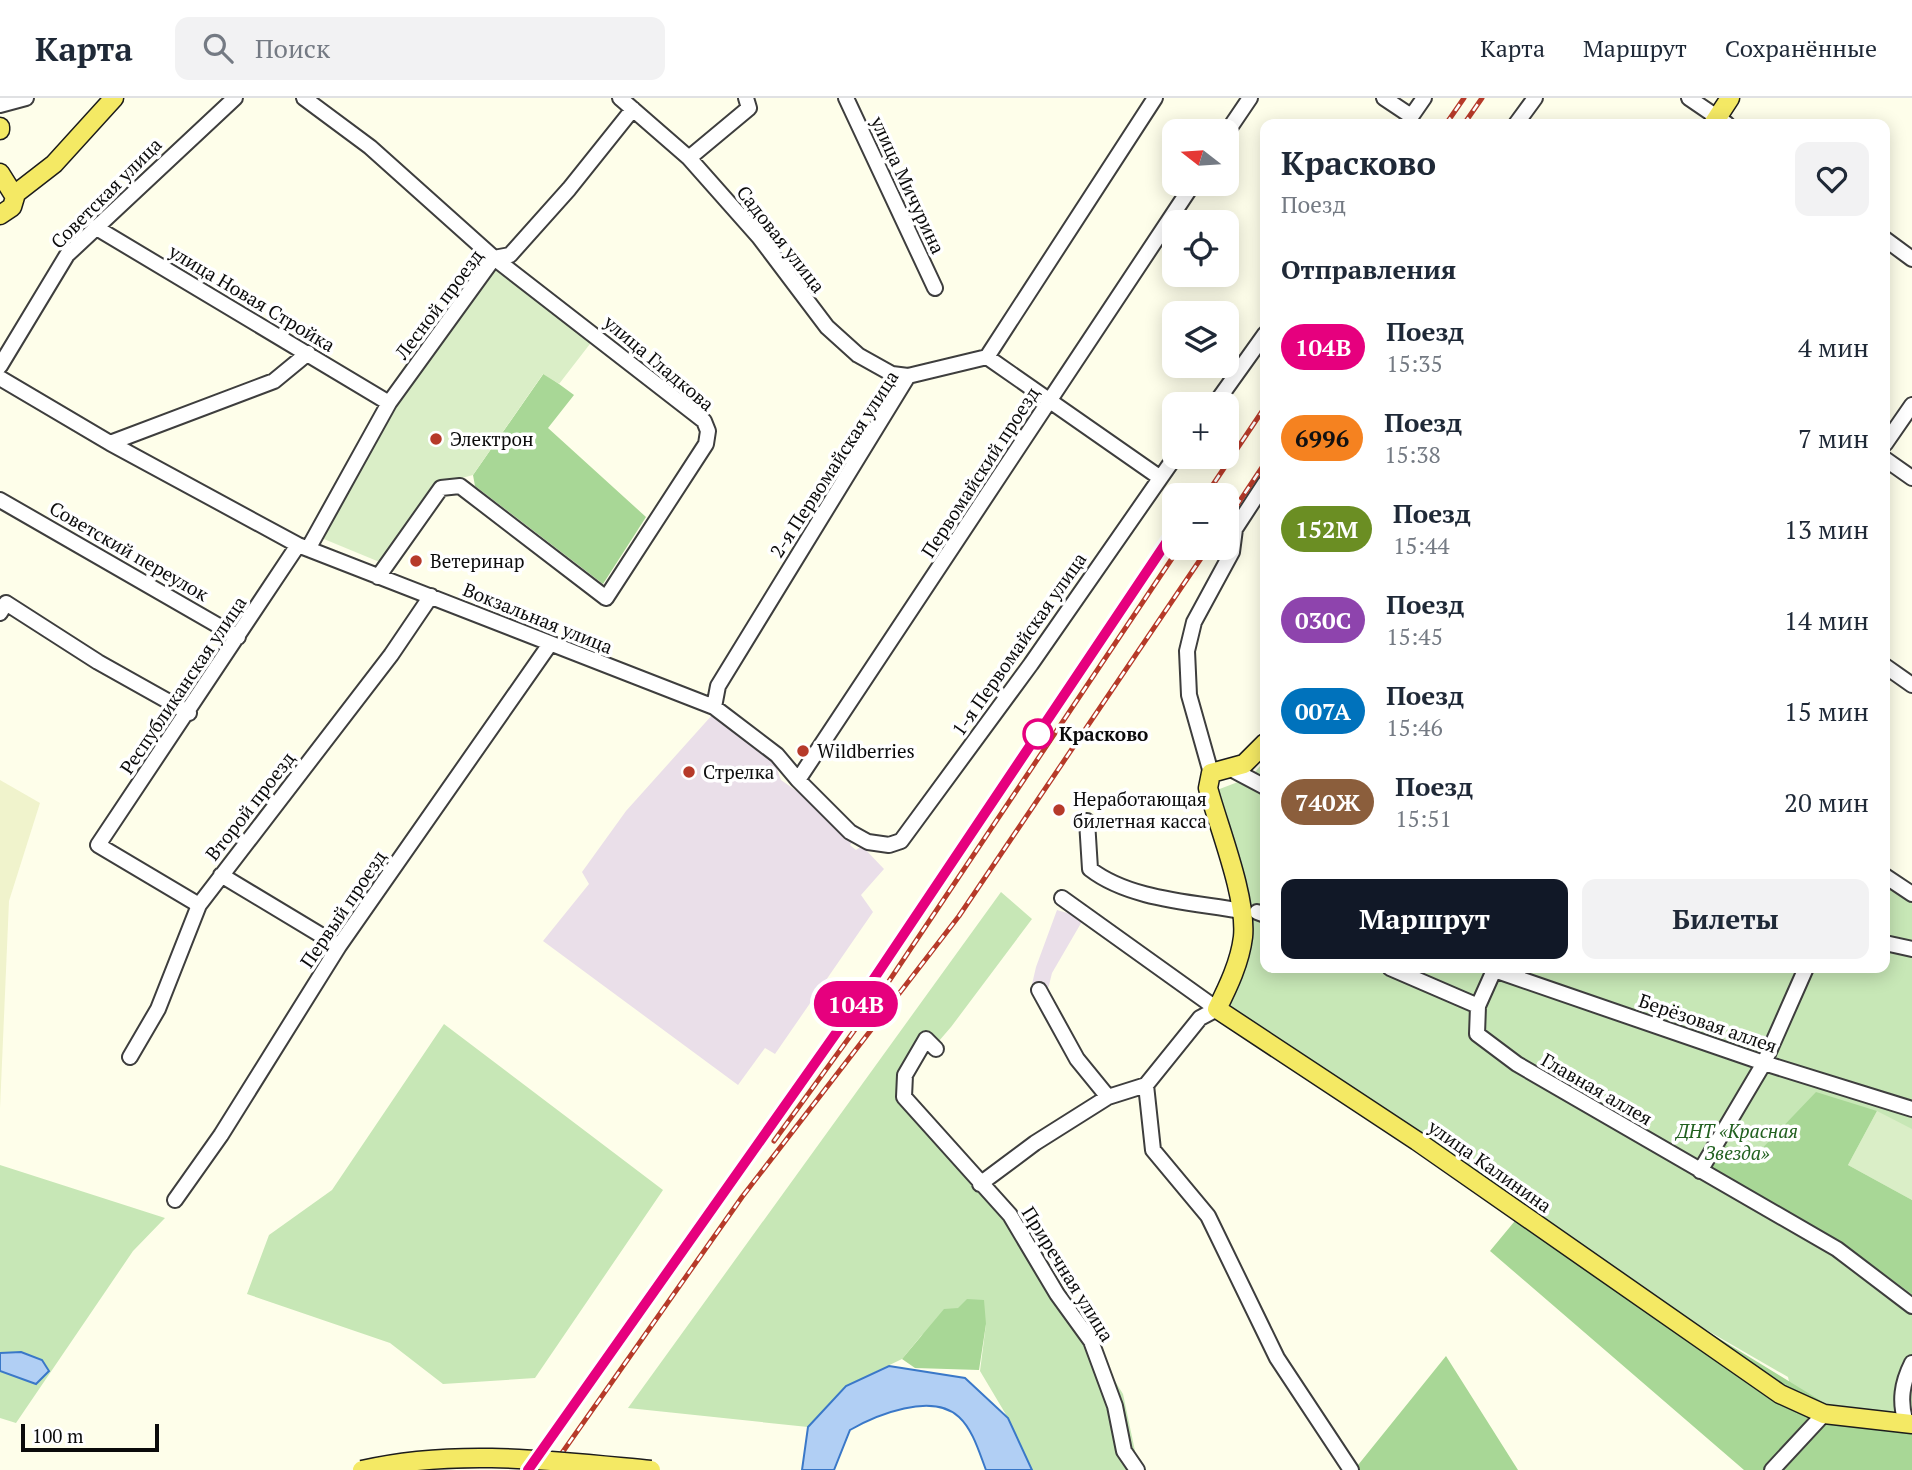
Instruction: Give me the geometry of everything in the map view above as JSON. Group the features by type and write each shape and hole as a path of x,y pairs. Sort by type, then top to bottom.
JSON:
{"main road":[{"path":"1,214 12,207 5,183 54,164 114,98"},
{"path":"1720,119 1730,98"},
{"path":"1217,1009 1255,913 1208,788 1211,773 1233,769 1260,749"},
{"name":"улица Калинина","path":"1217,1009 1417,1141 1780,1394 1824,1414 1909,1423"},
{"path":"362,1470 402,1461 513,1458 651,1470"}],"street":[{"path":"0,105 26,98"},
{"name":"Советская улица","path":"0,366 67,255 235,98"},
{"path":"304,98 370,148 494,258"},
{"name":"Садовая улица","path":"620,98 689,158 759,237 827,327 858,355 892,373 908,376"},
{"path":"689,158 749,108 746,98"},
{"name":"улица Мичурина","path":"846,98 935,288"},
{"path":"1155,98 987,356 1159,477"},
{"path":"1236,119 1250,98"},
{"path":"1384,98 1408,119"},
{"path":"1410,119 1424,98"},
{"path":"1520,119 1535,98"},
{"path":"1689,98 1715,119"},
{"name":"Лесной проезд","path":"303,547 389,403 494,258 510,254 569,189 633,109"},
{"name":"Первомайский проезд","path":"797,780 1185,196"},
{"name":"улица Новая Стройка","path":"94,227 389,403"},
{"path":"1890,244 1912,259"},
{"name":"улица Гладкова","path":"378,577 441,488 460,486 606,598 706,444 708,431 704,421 494,258"},
{"path":"1224,392 1260,341"},
{"path":"110,443 274,381 308,353"},
{"name":"2-я Первомайская улица","path":"714,707 718,685 908,376 987,356"},
{"name":"Вокзальная улица","path":"0,378 110,443 303,547 714,707 777,755 797,780 850,832 868,842 889,845"},
{"path":"1890,437 1912,405"},
{"path":"1890,463 1912,478"},
{"name":"1-я Первомайская улица","path":"889,845 901,842 1031,664 1165,469"},
{"path":"1211,773 1189,695 1187,651 1194,622 1233,552 1235,529 1260,491"},
{"name":"Советский переулок","path":"0,500 238,636"},
{"name":"Республиканская улица","path":"199,905 99,845 238,636 303,547"},
{"name":"Второй проезд","path":"130,1057 158,1009 199,905 391,655 431,596"},
{"path":"0,613 6,603 98,662 189,713"},
{"name":"Первый проезд","path":"175,1200 221,1135 340,946 550,645"},
{"path":"1890,670 1912,685"},
{"path":"691,698 718,685"},
{"path":"1233,769 1260,784"},
{"path":"1087,821 1090,869 1097,874 1134,891 1255,913"},
{"path":"221,875 340,946"},
{"path":"1890,879 1912,894"},
{"name":"улица Калинина","path":"1062,898 1217,1009"},
{"path":"1890,944 1912,949"},
{"path":"1402,973 1478,1006 1492,973"},
{"name":"Берёзовая аллея","path":"1505,973 1764,1063 1912,1109"},
{"path":"1700,1171 1764,1063 1804,973"},
{"path":"1040,990 1046,1008 1077,1059 1108,1097"},
{"name":"Главная аллея","path":"1478,1006 1476,1034 1507,1057 1837,1249 1912,1306"},
{"path":"980,1184 1035,1143 1108,1097 1146,1085 1200,1018 1217,1009"},
{"name":"Приречная улица","path":"936,1049 926,1039 905,1075 904,1097 1010,1215 1057,1294 1091,1340 1115,1406 1124,1451 1137,1470"},
{"path":"1146,1085 1153,1150 1208,1216 1277,1358 1351,1470"},
{"path":"1909,1423 1901,1408 1902,1390 1912,1363"},
{"path":"1772,1470 1824,1414"}],"shaded area":[{"path":"713,714 771,753 781,780 819,807 854,840 850,845 856,850 862,846 884,869 861,895 873,912 775,1054 765,1048 738,1085 543,941 589,884 582,872 626,811"},
{"path":"1057,910 1084,918 1052,973 1048,989 1030,993 1036,967"}],"green space":[{"name":"Электрон","path":"497,264 593,340 559,384 543,374 473,475 432,486 382,563 319,537 395,404"},
{"path":"544,373 574,395 548,428 646,517 603,584 475,486 473,475"},
{"name":"ДНТ «Красная Звезда»","path":"1260,766 1260,973 1890,973 1890,883 1912,898 1912,1470 1797,1416 1788,1377 1696,1324 1224,1006 1248,938 1217,790 1251,777"},
{"path":"0,780 40,803 9,901 0,1109"},
{"path":"1001,892 1032,919 951,1027 914,1070 906,1099 1048,1274 1123,1394 1139,1470 1032,1470 1008,1418 980,1371 986,1324 958,1308 921,1336 902,1359 846,1386 808,1427 628,1408"},
{"path":"444,1024 663,1190 535,1378 443,1384 390,1343 247,1294 269,1235 332,1190"},
{"path":"1816,1092 1877,1111 1848,1165 1912,1200 1912,1294 1842,1244 1709,1170 1724,1144 1752,1159"},
{"path":"1877,1111 1912,1129 1912,1200 1848,1165"},
{"path":"0,1165 165,1218 133,1251 16,1423 0,1418"},
{"path":"1519,1216 1844,1415 1912,1433 1912,1470 1744,1470 1490,1251"},
{"path":"967,1299 984,1300 986,1324 979,1370 915,1368 902,1359 944,1309 958,1308"},
{"path":"1446,1356 1518,1470 1354,1470"}],"water":[{"path":"21,1352 42,1360 49,1371 36,1384 0,1371 0,1353"},
{"path":"889,1366 965,1378 1008,1418 1032,1470 986,1470 972,1435 959,1417 934,1406 920,1406 904,1408 874,1418 850,1430 834,1470 802,1470 808,1427 846,1386"}],"railway":[{"path":"1449,119 1464,98"},
{"path":"1467,119 1482,98"},
{"path":"1214,483 1260,414"},
{"path":"1239,502 1260,470"},
{"path":"528,1470 863,995 1162,549"},
{"path":"774,1141 875,1002 1171,560"},
{"path":"550,1470 742,1197 959,916 1200,560"}],"train":[{"name":"104В","path":"528,1470 863,995 1162,549"}],"place":[{"name":"Электрон","path":"436,439"},
{"name":"Ветеринар","path":"416,561"},
{"name":"Красково","path":"1038,734"},
{"name":"Wildberries","path":"803,751"},
{"name":"Стрелка","path":"689,772"},
{"name":"Неработающая билетная касса","path":"1059,810"}]}
